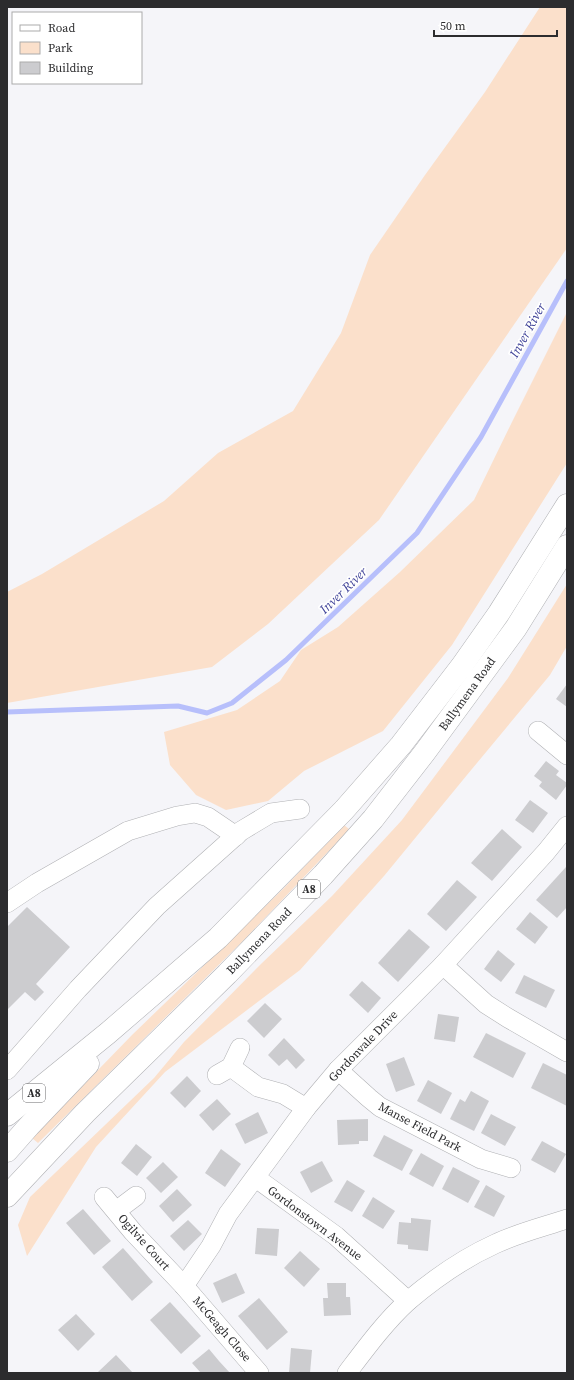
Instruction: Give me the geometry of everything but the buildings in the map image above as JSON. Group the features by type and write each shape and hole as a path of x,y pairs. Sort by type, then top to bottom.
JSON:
{"highway":[{"name":"Ballymena Road","path":"7,1115 108,1033 218,938 344,810 401,745 461,668 495,619 567,505"},
{"name":"Ballymena Road","path":"7,1196 85,1113 227,974 323,875 373,819 425,752 516,628 567,546"},
{"name":"A8","path":"7,1151 29,1126 99,1054 184,974 218,938"}],"street":[{"path":"538,731 564,747"},
{"path":"7,1070 78,989 158,906 236,836 271,813 300,808"},
{"path":"7,903 37,883 128,831 177,816 195,813 208,817 236,836"},
{"name":"Gordonvale Drive","path":"184,1286 211,1246 228,1214 256,1178 306,1108 338,1070 443,965 546,852 567,826"},
{"path":"443,965 486,1004 567,1052"},
{"path":"240,1048 224,1071 258,1087 283,1094 306,1108"},
{"name":"Manse Field Park","path":"338,1070 380,1107 480,1159 511,1168"},
{"name":"Gordonstown Avenue","path":"256,1178 336,1236 408,1301"},
{"path":"116,1211 136,1196"},
{"name":"Ogilvie Court","path":"104,1197 133,1232 184,1286"},
{"path":"347,1373 381,1329 408,1301 438,1278 465,1260 494,1244 529,1230 567,1220"},
{"name":"McGeagh Close","path":"184,1286 259,1373"}],"green space":[{"path":"540,7 567,7 567,248 379,520 268,624 212,667 7,703 7,592 42,574 164,501 218,453 293,411 341,333 370,255 485,92"},
{"path":"567,312 567,463 452,645 383,731 304,771 268,801 226,810 196,795 170,765 164,732 237,710 280,681 301,650 338,627 400,572 474,500"},
{"path":"567,584 567,646 550,675 384,876 300,970 165,1072 96,1147 27,1256 18,1225 30,1197 154,1078 184,1042 262,963 332,896 402,820 508,678"},
{"path":"344,825 349,829 243,941 38,1143 32,1138 132,1035 283,889"}],"waterway":[{"name":"Inver River","path":"7,712 178,706 207,713 232,703 286,660 417,533 481,437 567,281"}]}
